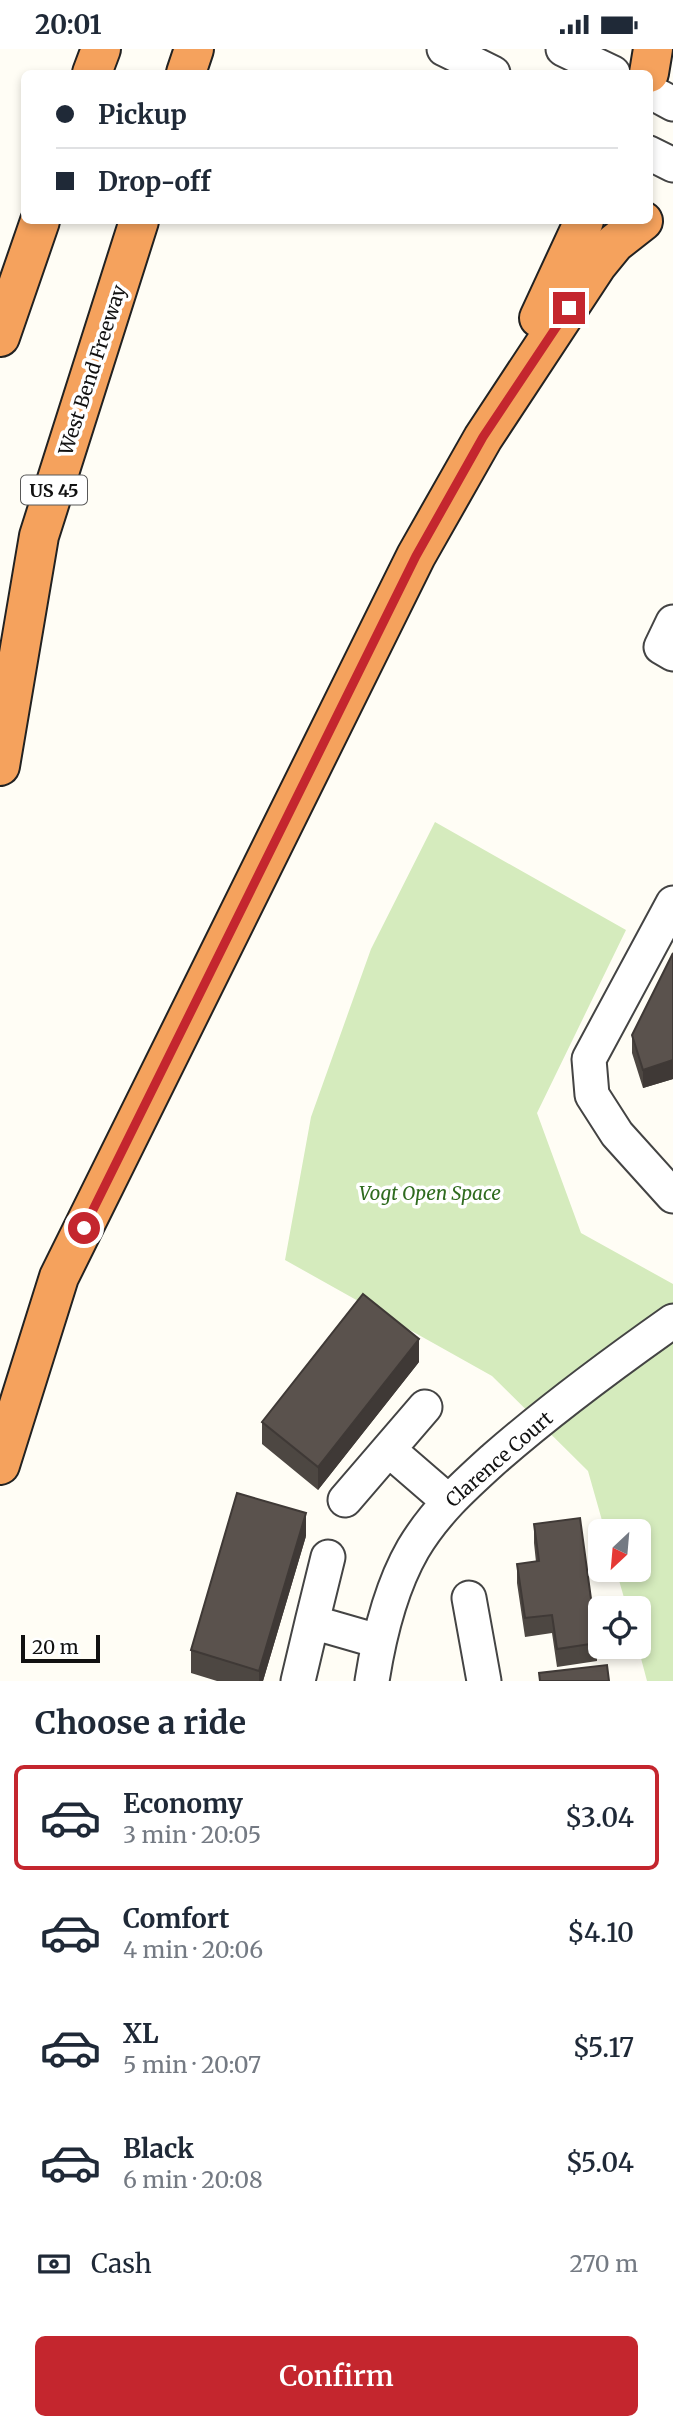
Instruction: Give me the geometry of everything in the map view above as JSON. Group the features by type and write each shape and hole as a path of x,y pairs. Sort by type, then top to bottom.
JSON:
{"highway":[{"path":"93,70 101,49"},
{"path":"187,70 194,49"},
{"path":"650,70 653,49"},
{"path":"653,215 673,212"},
{"path":"0,337 39,224"},
{"name":"West Bend Freeway","path":"0,767 39,536 138,224"},
{"path":"483,437 583,224"},
{"path":"0,1465 59,1277 416,556 483,437 597,265 615,243 639,224"}],"street":[{"path":"444,49 487,70"},
{"path":"563,49 607,70"},
{"path":"653,94 673,104"},
{"path":"653,155 673,166"},
{"path":"673,622 660,647 673,653"},
{"path":"673,903 589,1059 592,1095 617,1134 673,1196"},
{"name":"Clarence Court","path":"372,1681 378,1641 390,1602 413,1550 448,1501 525,1432 673,1321"},
{"path":"345,1500 425,1407"},
{"path":"389,1450 448,1501"},
{"path":"298,1681 328,1557"},
{"path":"469,1598 484,1681"},
{"path":"312,1622 378,1641"}],"green space":[{"name":"Vogt Open Space","path":"435,822 626,930 537,1113 581,1233 673,1284 673,1681 647,1681 641,1659 651,1659 651,1596 624,1596 619,1582 651,1582 651,1519 602,1519 588,1471 492,1376 285,1260 311,1117 371,949"}],"building":[{"path":"673,953 673,1060 643,1070 632,1035"},
{"path":"363,1294 419,1339 318,1467 262,1422"},
{"path":"237,1493 306,1513 259,1671 191,1650"},
{"path":"580,1518 591,1596 588,1596 588,1644 557,1649 552,1615 525,1618 517,1564 539,1561 534,1524"},
{"path":"607,1665 609,1681 540,1681 539,1673"}],"route":[{"path":"84,1228 416,556 483,437 569,308"}]}
